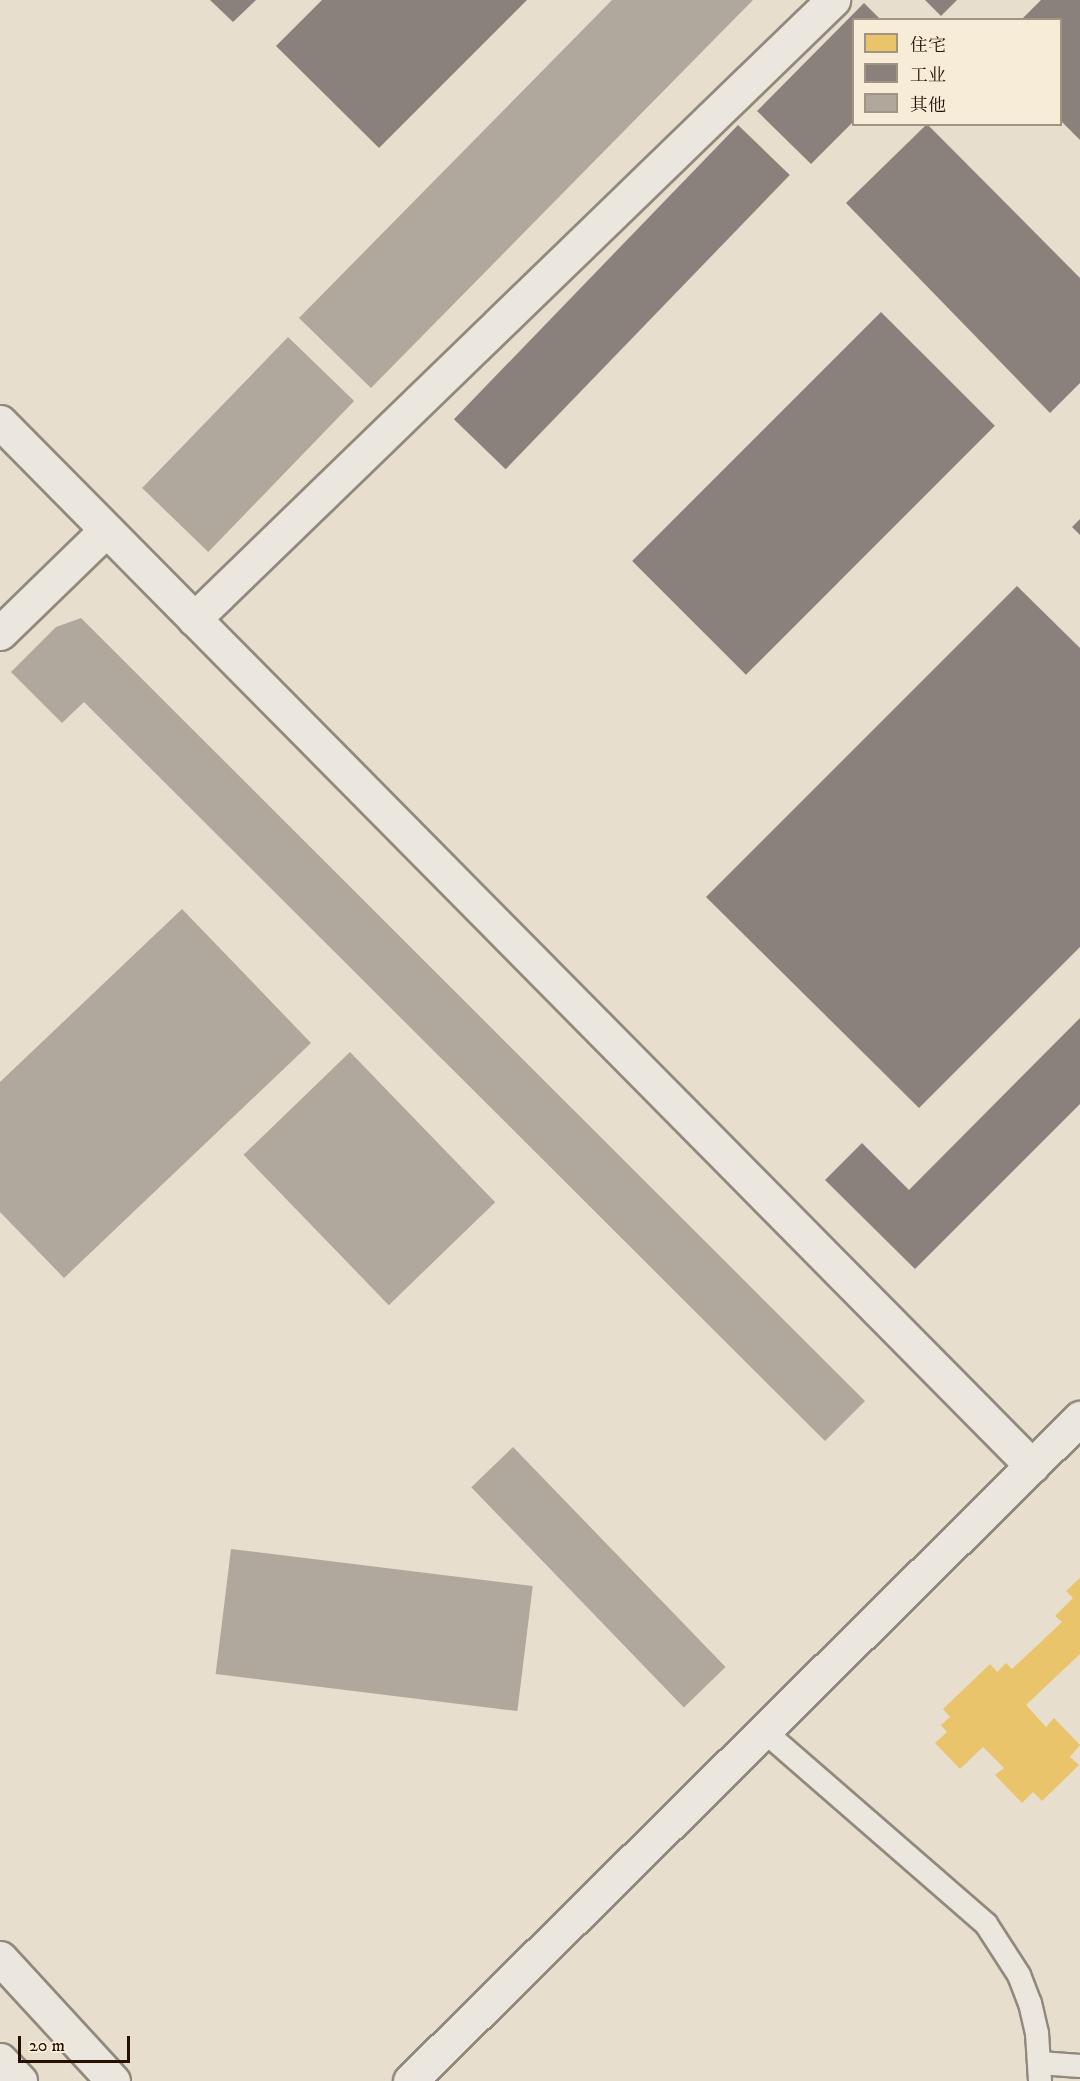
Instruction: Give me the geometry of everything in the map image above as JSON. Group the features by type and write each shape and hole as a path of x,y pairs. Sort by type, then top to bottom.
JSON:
{"street":[{"path":"194,619 833,0"},
{"path":"0,422 1032,1466"},
{"path":"0,633 106,530"},
{"path":"410,2081 1080,1418"},
{"path":"0,1958 113,2081"},
{"path":"0,2060 20,2081"}],"lane":[{"path":"764,1731 986,1924 1004,1948 1026,1994 1040,2072 1080,2066"}],"building: 住宅":[{"path":"1080,1578 1080,1654 1026,1705 1046,1727 1054,1718 1080,1745 1070,1757 1079,1765 1042,1801 1033,1792 1022,1803 995,1775 1004,1768 983,1747 960,1769 935,1743 947,1732 941,1725 950,1717 943,1709 990,1664 997,1672 1006,1663 1012,1669 1062,1622 1055,1616 1073,1598 1066,1591"}],"building: 工业":[{"path":"210,0 256,0 233,22"},
{"path":"322,0 527,0 379,148 276,46"},
{"path":"925,0 957,0 941,16"},
{"path":"1041,0 1080,0 1080,140 1062,122 1062,18 1023,18"},
{"path":"864,3 879,18 852,18 852,123 811,164 757,111"},
{"path":"738,125 790,175 506,469 454,419"},
{"path":"925,126 929,126 1080,278 1080,383 1050,413 846,203"},
{"path":"881,312 995,426 746,675 632,561"},
{"path":"1080,519 1080,535 1072,527"},
{"path":"1017,586 1080,648 1080,947 919,1108 706,897"},
{"path":"1080,1018 1080,1104 915,1269 825,1180 862,1143 909,1190"}],"building: 其他":[{"path":"612,0 753,0 371,388 299,318"},
{"path":"288,337 354,401 208,552 142,488"},
{"path":"81,618 865,1401 825,1441 84,702 62,723 11,672 56,627"},
{"path":"182,909 311,1043 64,1278 0,1212 0,1082"},
{"path":"350,1052 495,1202 389,1305 244,1155"},
{"path":"513,1447 726,1667 684,1707 471,1487"},
{"path":"231,1549 533,1586 517,1711 216,1674"}]}
